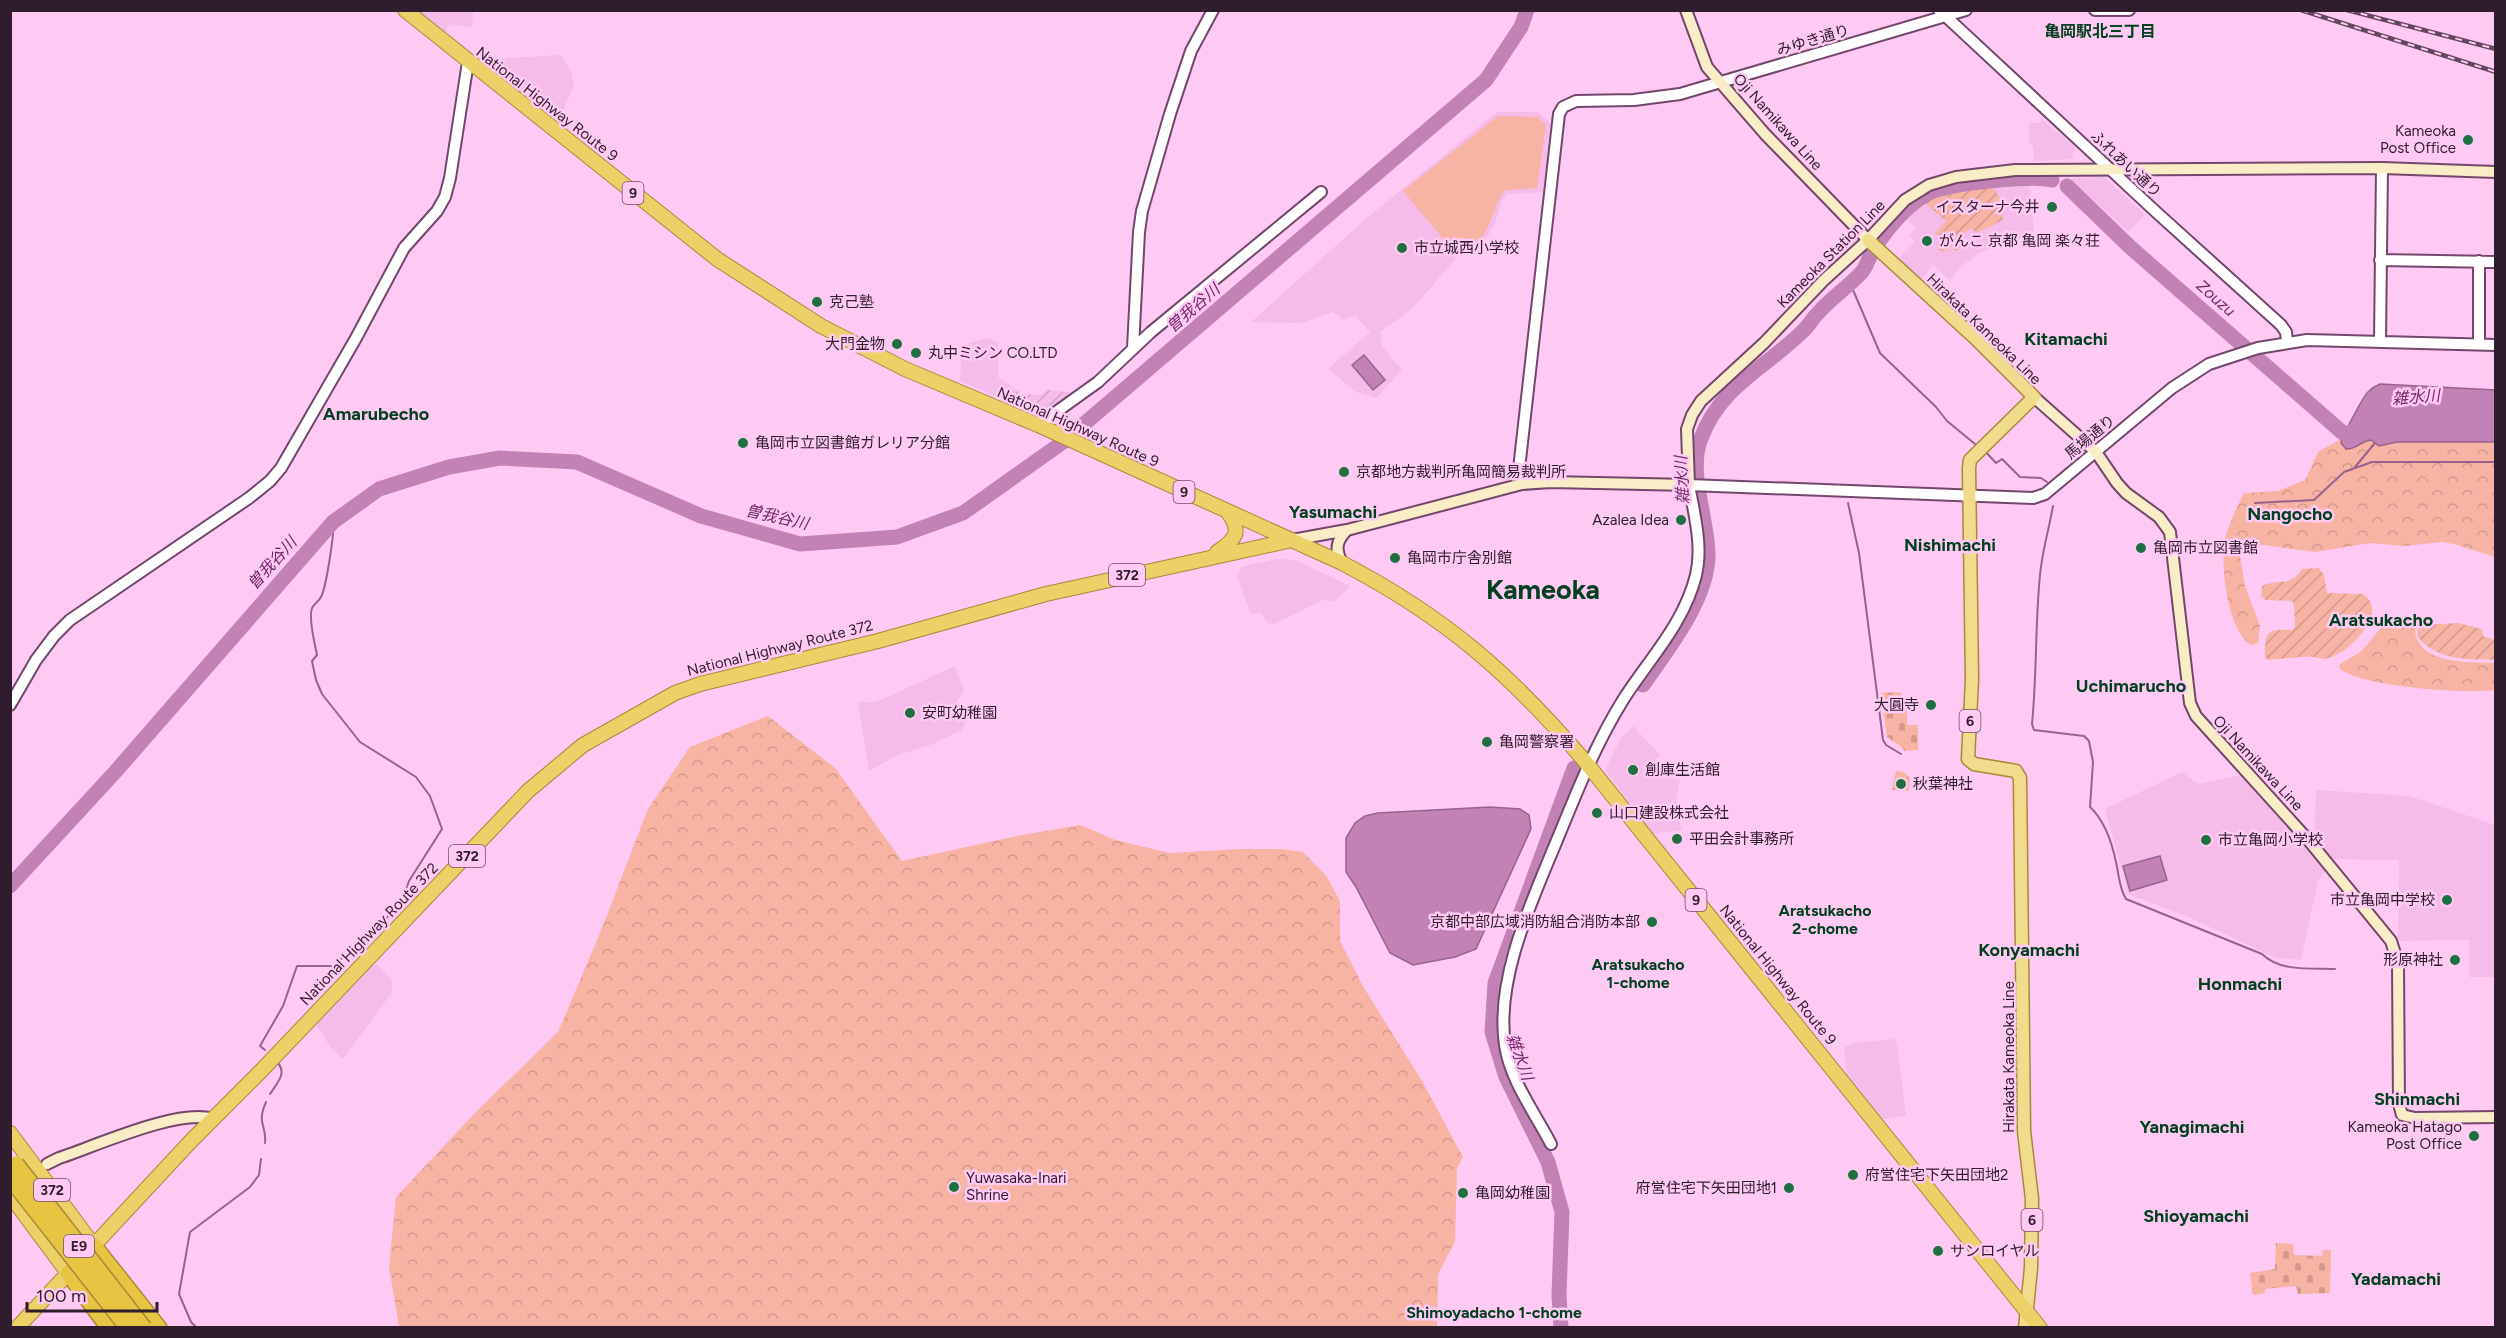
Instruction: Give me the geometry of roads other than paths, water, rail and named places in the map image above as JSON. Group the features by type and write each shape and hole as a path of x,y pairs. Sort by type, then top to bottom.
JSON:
{"highway":[{"name":"National Highway Route 9","path":"405,10 708,252 758,288 857,346 905,369 1041,426 1342,563 1418,606 1479,651 1540,710 1588,765 2040,1328"},
{"path":"1207,557 1234,538 1236,525 1227,511"},
{"name":"National Highway Route 372","path":"17,1328 212,1119 260,1072 528,791 583,745 675,693 700,684 878,641 1047,594 1292,540"},
{"name":"372","path":"10,1133 94,1246"},
{"name":"E9","path":"12,1166 128,1328"},
{"name":"E9","path":"12,1166 144,1328"},
{"name":"372","path":"10,1195 68,1273"},
{"path":"94,1246 159,1328"},
{"path":"68,1273 109,1328"}],"main road":[{"name":"Oji Namikawa Line","path":"1686,10 1707,67 1765,134 1873,244"},
{"name":"Kameoka Station Line","path":"1692,485 1687,429 1696,408 1764,343 1824,280 1873,244 1905,200 1917,190 1943,180 1993,171 2382,168 2496,172"},
{"name":"Hirakata Kameoka Line","path":"1873,244 2034,397 1970,460 1969,495 1972,679 1968,759 1974,764 2016,771 2020,778 2024,1131 2032,1199 2031,1268 2025,1308 2025,1328"},
{"name":"Oji Namikawa Line","path":"2034,397 2096,452 2126,493 2159,517 2170,532 2190,703 2196,716 2317,850 2380,925 2395,950 2398,963 2399,1104 2402,1115 2415,1118 2496,1117"},
{"path":"1292,540 1347,530 1521,484 1551,482 1692,485"},
{"path":"1342,563 1337,546 1338,539 1347,530"},
{"path":"47,1164 147,1127 202,1117 212,1119"},
{"path":"10,1184 30,1173"}],"street":[{"path":"1133,348 1142,211 1166,125 1191,51 1213,10"},
{"name":"みゆき通り","path":"1521,484 1519,470 1559,114 1563,107 1576,101 1655,98 1722,83 1943,14 1965,10"},
{"path":"2095,10 2129,10"},
{"name":"ふれあい通り","path":"1943,14 2281,325 2286,332 2287,342"},
{"path":"10,705 36,660 54,636 70,620 249,498 270,481 281,468 356,339 404,248 437,211 445,197 468,62"},
{"path":"2380,342 2382,168"},
{"path":"1041,426 1098,382 1133,348 1321,192"},
{"path":"2380,260 2496,262"},
{"path":"2479,261 2479,344"},
{"name":"馬場通り","path":"1692,485 2033,498 2045,494 2172,388 2209,364 2239,353 2307,340 2496,345"},
{"path":"1551,1144 1512,1071 1505,1047 1503,1022 1508,981 1524,924 1588,765 1623,700 1662,646 1678,618 1696,575 1697,539 1692,485"}],"water":[{"path":"1364,355 1385,380 1373,390 1352,365"},
{"path":"2380,384 2495,390 2495,442 2397,442 2379,446 2371,440 2346,449 2341,443 2353,418 2368,392"},
{"path":"1490,807 1520,809 1529,815 1531,829 1476,949 1455,957 1413,965 1390,953 1346,872 1346,838 1355,823 1365,816 1378,813"},
{"path":"2160,856 2167,880 2130,891 2123,866"}],"waterway":[{"name":"曽我谷川","path":"10,886 116,771 333,522 379,489 449,467 500,458 577,462 701,516 800,544 897,537 963,513 1063,442 1486,80 1521,27 1527,10"},
{"name":"雑水川","path":"1643,685 1684,625 1706,575 1707,544 1696,469 1697,454 1700,441 1719,406 1745,379 1804,330 1816,315 1861,273 1872,252 1897,218 1919,199 1937,190 1969,183 2026,179 2052,180"},
{"name":"Zouzu","path":"2067,186 2130,247 2343,433 2350,433 2360,425"},
{"path":"1850,283 1880,353 1936,407 1947,421 1975,444"},
{"path":"2355,467 2375,443"},
{"path":"1984,450 1996,463 2002,459 2020,477 2041,478 2047,482"},
{"path":"2255,503 2314,500 2344,472 2372,462 2496,462"},
{"path":"1848,503 1859,553 1883,740 1886,745 1901,754"},
{"path":"2053,506 2040,575 2032,724 2034,730 2084,736 2089,741 2093,762 2090,807 2099,818 2110,840 2126,899 2262,954 2278,964 2296,968 2335,969"},
{"path":"265,1050 260,1046 283,1006 297,966 333,966 376,930 403,899 409,881 442,829 430,796 416,777 360,742 322,694 316,680 312,661 317,655 311,613 321,597 325,583 333,522"},
{"name":"雑水川","path":"1561,1328 1559,1295 1562,1212 1548,1162 1506,1077 1492,1032 1495,983 1574,768"},
{"path":"270,1094 281,1075 282,1071 278,1063"},
{"path":"265,1143 262,1115 266,1102"},
{"path":"197,1328 191,1322 179,1294 190,1232 250,1187 259,1175 261,1159"}],"railway":[{"path":"2301,10 2496,72"},
{"path":"2347,10 2496,49"}],"place":[{"name":"Kameoka Post Office","path":"2468,140"},
{"name":"イスターナ今井","path":"2052,207"},
{"name":"がんこ 京都 亀岡 楽々荘","path":"1927,241"},
{"name":"市立城西小学校","path":"1402,248"},
{"name":"克己塾","path":"817,302"},
{"name":"大門金物","path":"897,344"},
{"name":"丸中ミシン CO.LTD","path":"916,353"},
{"name":"亀岡市立図書館ガレリア分館","path":"743,443"},
{"name":"京都地方裁判所亀岡簡易裁判所","path":"1344,472"},
{"name":"Azalea Idea","path":"1681,520"},
{"name":"亀岡市立図書館","path":"2141,548"},
{"name":"亀岡市庁舎別館","path":"1395,558"},
{"name":"大圓寺","path":"1931,705"},
{"name":"安町幼稚園","path":"910,713"},
{"name":"亀岡警察署","path":"1487,742"},
{"name":"創庫生活館","path":"1633,770"},
{"name":"秋葉神社","path":"1901,784"},
{"name":"山口建設株式会社","path":"1597,813"},
{"name":"平田会計事務所","path":"1677,839"},
{"name":"市立亀岡小学校","path":"2206,840"},
{"name":"市立亀岡中学校","path":"2447,900"},
{"name":"京都中部広域消防組合消防本部","path":"1652,922"},
{"name":"形原神社","path":"2455,960"},
{"name":"Kameoka Hatago Post Office","path":"2474,1136"},
{"name":"府営住宅下矢田団地2","path":"1853,1175"},
{"name":"Yuwasaka-Inari Shrine","path":"954,1187"},
{"name":"府営住宅下矢田団地1","path":"1789,1188"},
{"name":"亀岡幼稚園","path":"1463,1193"},
{"name":"サンロイヤル","path":"1938,1251"}],"district":[{"name":"亀岡駅北三丁目","path":"2100,31"},
{"name":"Kitamachi","path":"2066,339"},
{"name":"Amarubecho","path":"376,414"},
{"name":"Yasumachi","path":"1333,512"},
{"name":"Nangocho","path":"2290,514"},
{"name":"Nishimachi","path":"1950,545"},
{"name":"Kameoka","path":"1543,589"},
{"name":"Aratsukacho","path":"2381,620"},
{"name":"Uchimarucho","path":"2131,686"},
{"name":"Aratsukacho 2-chome","path":"1825,919"},
{"name":"Konyamachi","path":"2029,950"},
{"name":"Aratsukacho 1-chome","path":"1638,973"},
{"name":"Honmachi","path":"2240,984"},
{"name":"Shinmachi","path":"2417,1099"},
{"name":"Yanagimachi","path":"2192,1127"},
{"name":"Shioyamachi","path":"2196,1216"},
{"name":"Yadamachi","path":"2396,1279"},
{"name":"Shimoyadacho 1-chome","path":"1494,1312"}]}
